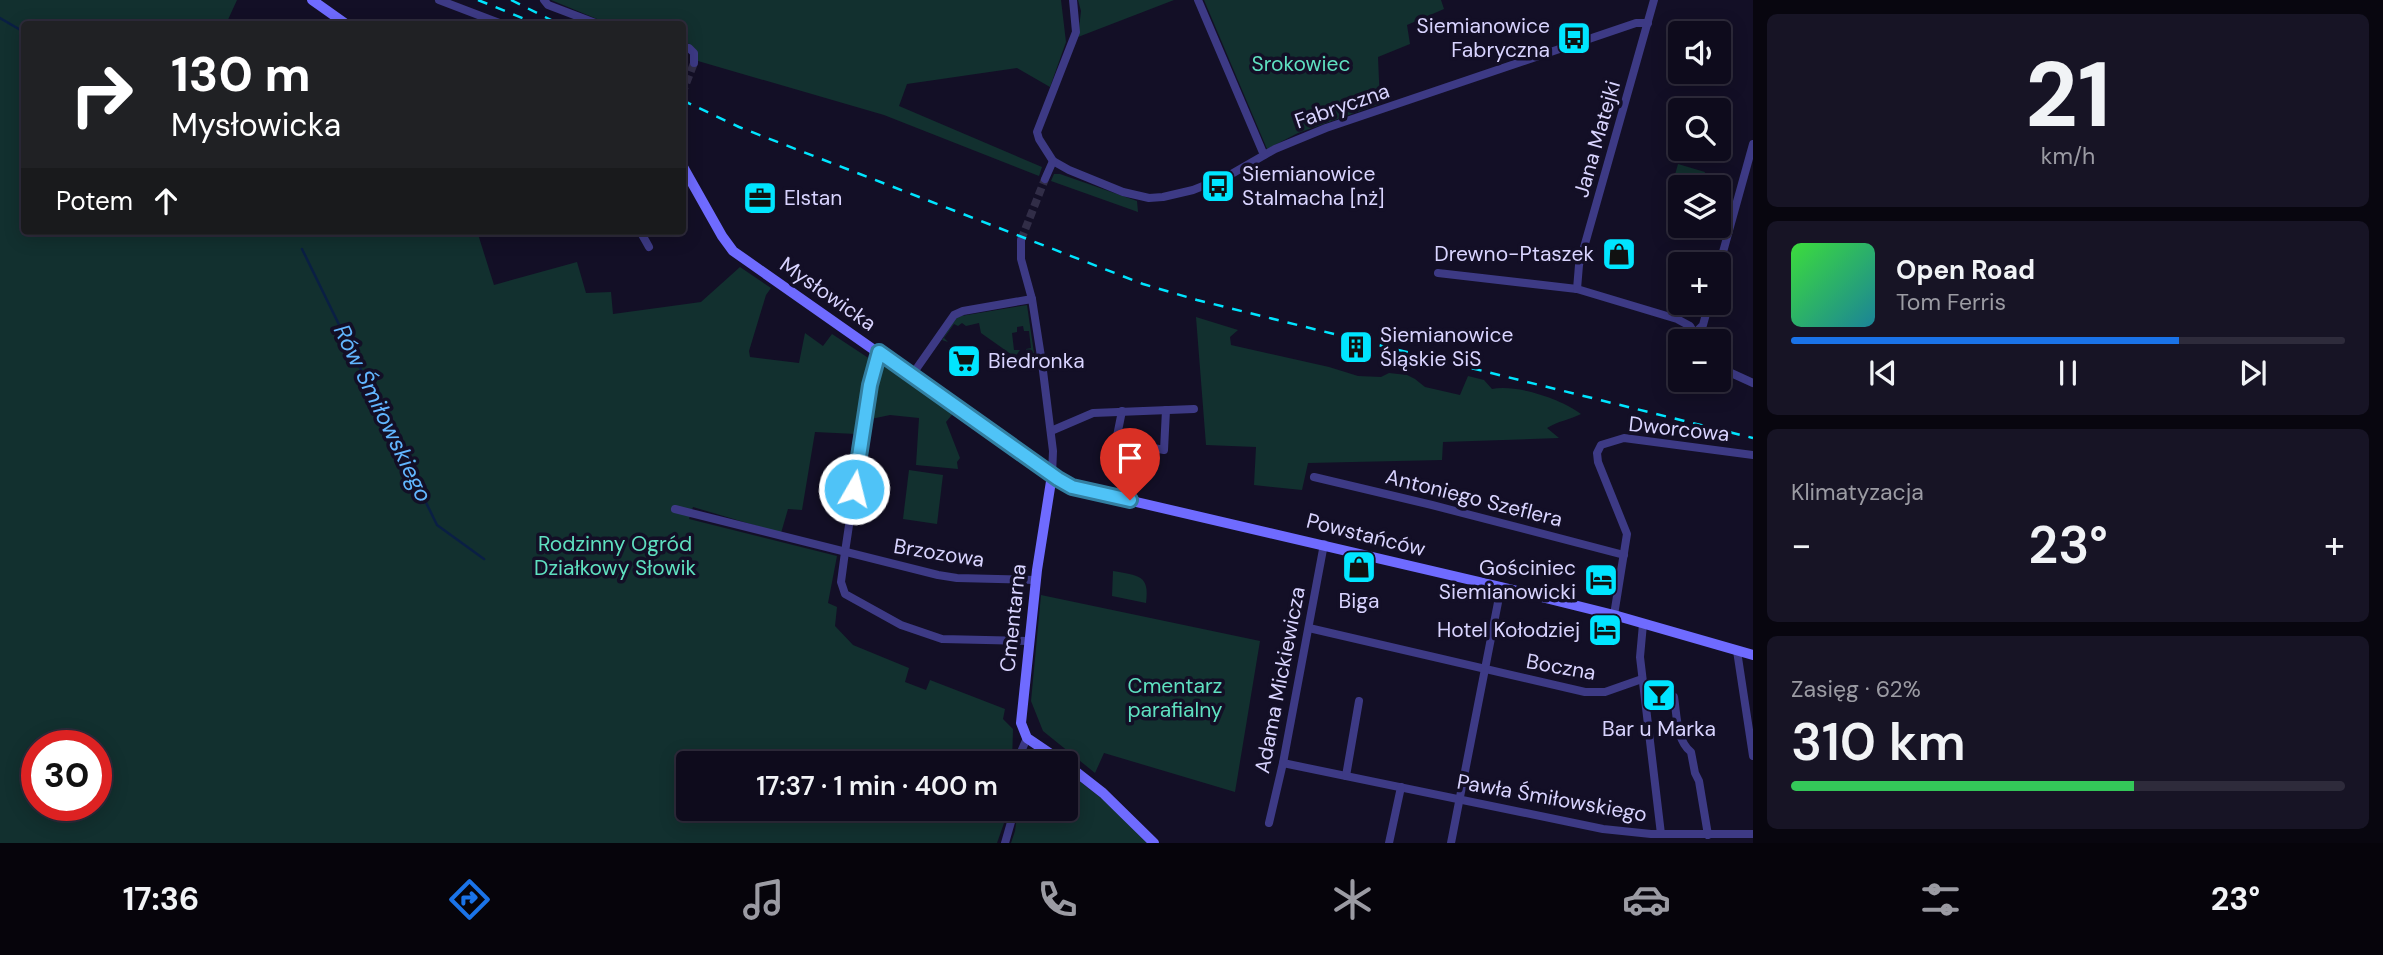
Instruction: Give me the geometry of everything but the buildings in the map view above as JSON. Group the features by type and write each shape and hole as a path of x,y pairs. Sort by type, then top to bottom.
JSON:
{"street":[{"path":"312,0 325,4 343,21"},
{"path":"439,0 490,21"},
{"path":"544,0 548,5 590,21"},
{"path":"1045,179 1054,161 1037,132 1076,32 1073,0"},
{"path":"1198,0 1264,155"},
{"name":"Jana Matejki","path":"1577,289 1580,265 1654,0"},
{"name":"Fabryczna","path":"1054,161 1123,192 1149,198 1163,197 1193,190 1228,176 1264,155 1326,128 1636,23 1648,23"},
{"path":"686,48 694,53 694,63"},
{"path":"1723,252 1753,144"},
{"name":"Mysłowicka","path":"686,172 733,251 1052,475"},
{"path":"642,235 649,247"},
{"path":"1021,240 1021,259 1032,299 1051,431 1054,463 1052,475"},
{"path":"1438,273 1577,289 1677,318 1692,329"},
{"path":"912,375 954,315 963,311 1032,299"},
{"path":"879,352 870,385 845,552 841,582 845,594 892,621 942,639 1029,641"},
{"path":"1731,373 1753,383"},
{"path":"1051,431 1094,413 1194,409"},
{"path":"1122,411 1116,442 1164,450 1166,410"},
{"name":"Dworcowa","path":"1624,555 1627,534 1598,462 1597,453 1601,445 1624,439 1753,455"},
{"name":"Powstańców","path":"1052,475 1072,487 1501,587 1614,615 1753,655"},
{"name":"Cmentarna","path":"1021,751 1027,737 1021,723 1029,641 1052,475"},
{"name":"Antoniego Szeflera","path":"1314,477 1624,555"},
{"name":"Brzozowa","path":"675,509 957,578 1036,580"},
{"name":"Adama Mickiewicza","path":"1269,823 1283,763 1324,544"},
{"path":"1614,615 1624,555"},
{"path":"1451,843 1501,587"},
{"path":"1643,624 1639,647 1661,834"},
{"name":"Boczna","path":"1309,628 1585,692 1605,692 1642,679"},
{"path":"1737,651 1753,756"},
{"path":"1674,697 1680,736 1684,746 1691,752 1699,780 1708,835"},
{"path":"1346,776 1359,701"},
{"path":"1027,737 1047,751"},
{"name":"Pawła Śmiłowskiego","path":"1283,763 1603,829 1661,834 1753,834"},
{"path":"1078,774 1103,793 1154,843"},
{"path":"1389,843 1401,787"},
{"path":"1005,843 1011,821"}],"green space":[{"name":"Rodzinny Ogród Działkowy Słowik","path":"0,0 237,0 227,21 21,21 21,235 478,235 494,285 577,262 586,293 611,292 613,314 701,302 740,267 771,288 766,295 749,351 750,357 799,363 805,333 823,346 832,334 870,359 856,434 815,432 802,510 788,509 781,533 693,507 689,519 837,556 828,603 837,607 835,626 853,645 909,668 905,682 926,690 930,680 1005,709 1003,719 1013,729 1012,751 676,751 676,821 1005,821 997,843 0,843"},
{"path":"551,0 1061,0 1066,42 1050,87 1017,68 907,84 899,106 1042,167 1039,176 884,115 698,61 697,51 686,43 686,21 602,21"},
{"path":"1078,0 1174,0 1078,37 1081,11"},
{"name":"Srokowiec","path":"1204,0 1441,0 1444,9 1407,25 1410,44 1378,57 1380,104 1298,133 1267,149"},
{"path":"1678,164 1705,172 1704,175 1675,175"},
{"path":"1054,174 1137,201 1138,212 1051,181"},
{"path":"1027,305 1034,353 1027,352 1026,349 1031,348 1029,331 1024,331 1023,326 1017,327 1017,332 1012,333 1014,350 1020,350 1015,357 981,333 979,323 966,326 962,323 958,326 954,324 944,338 948,342 942,340 956,318"},
{"path":"1196,317 1238,330 1230,337 1231,345 1358,376 1381,377 1389,373 1407,375 1425,387 1460,395 1468,376 1484,380 1492,389 1513,389 1551,398 1581,414 1547,428 1559,438 1443,442 1442,460 1308,463 1302,490 1254,485 1256,447 1206,445"},
{"path":"883,365 955,411 946,422 960,458 957,462 958,469 916,465 919,418 890,415 871,419"},
{"path":"909,470 943,475 937,524 903,519"},
{"path":"1113,571 1144,581 1146,603 1112,596"},
{"name":"Cmentarz parafialny","path":"1041,595 1260,641 1235,792 1104,753 1095,773 1078,759 1078,751 1068,751 1043,731 1031,701"},
{"path":"1078,780 1109,804 1147,843 1011,843 1016,821 1078,821"}],"waterway":[{"name":"Rów Śmiłowskiego","path":"0,18 21,30"},
{"name":"Rów Śmiłowskiego","path":"302,249 437,525 484,559"}],"tunnel":[{"path":"686,84 694,63"},
{"path":"1021,240 1045,179"}],"railway":[{"path":"478,0 530,21"},
{"path":"511,0 553,21"},
{"path":"686,102 739,127 1143,284 1197,300 1753,438"}],"place":[{"name":"Siemianowice Fabryczna","path":"1574,38"},
{"name":"Siemianowice Stalmacha [nż]","path":"1218,186"},
{"name":"Elstan","path":"760,198"},
{"name":"Drewno-Ptaszek","path":"1619,254"},
{"name":"Siemianowice Śląskie SiS","path":"1356,347"},
{"name":"Biedronka","path":"964,361"},
{"name":"Biga","path":"1359,567"},
{"name":"Gościniec Siemianowicki","path":"1601,580"},
{"name":"Hotel Kołodziej","path":"1605,630"},
{"name":"Bar u Marka","path":"1659,695"}],"route":[{"path":"854,489 870,385 879,352 1058,479 1072,487 1130,500"}]}
